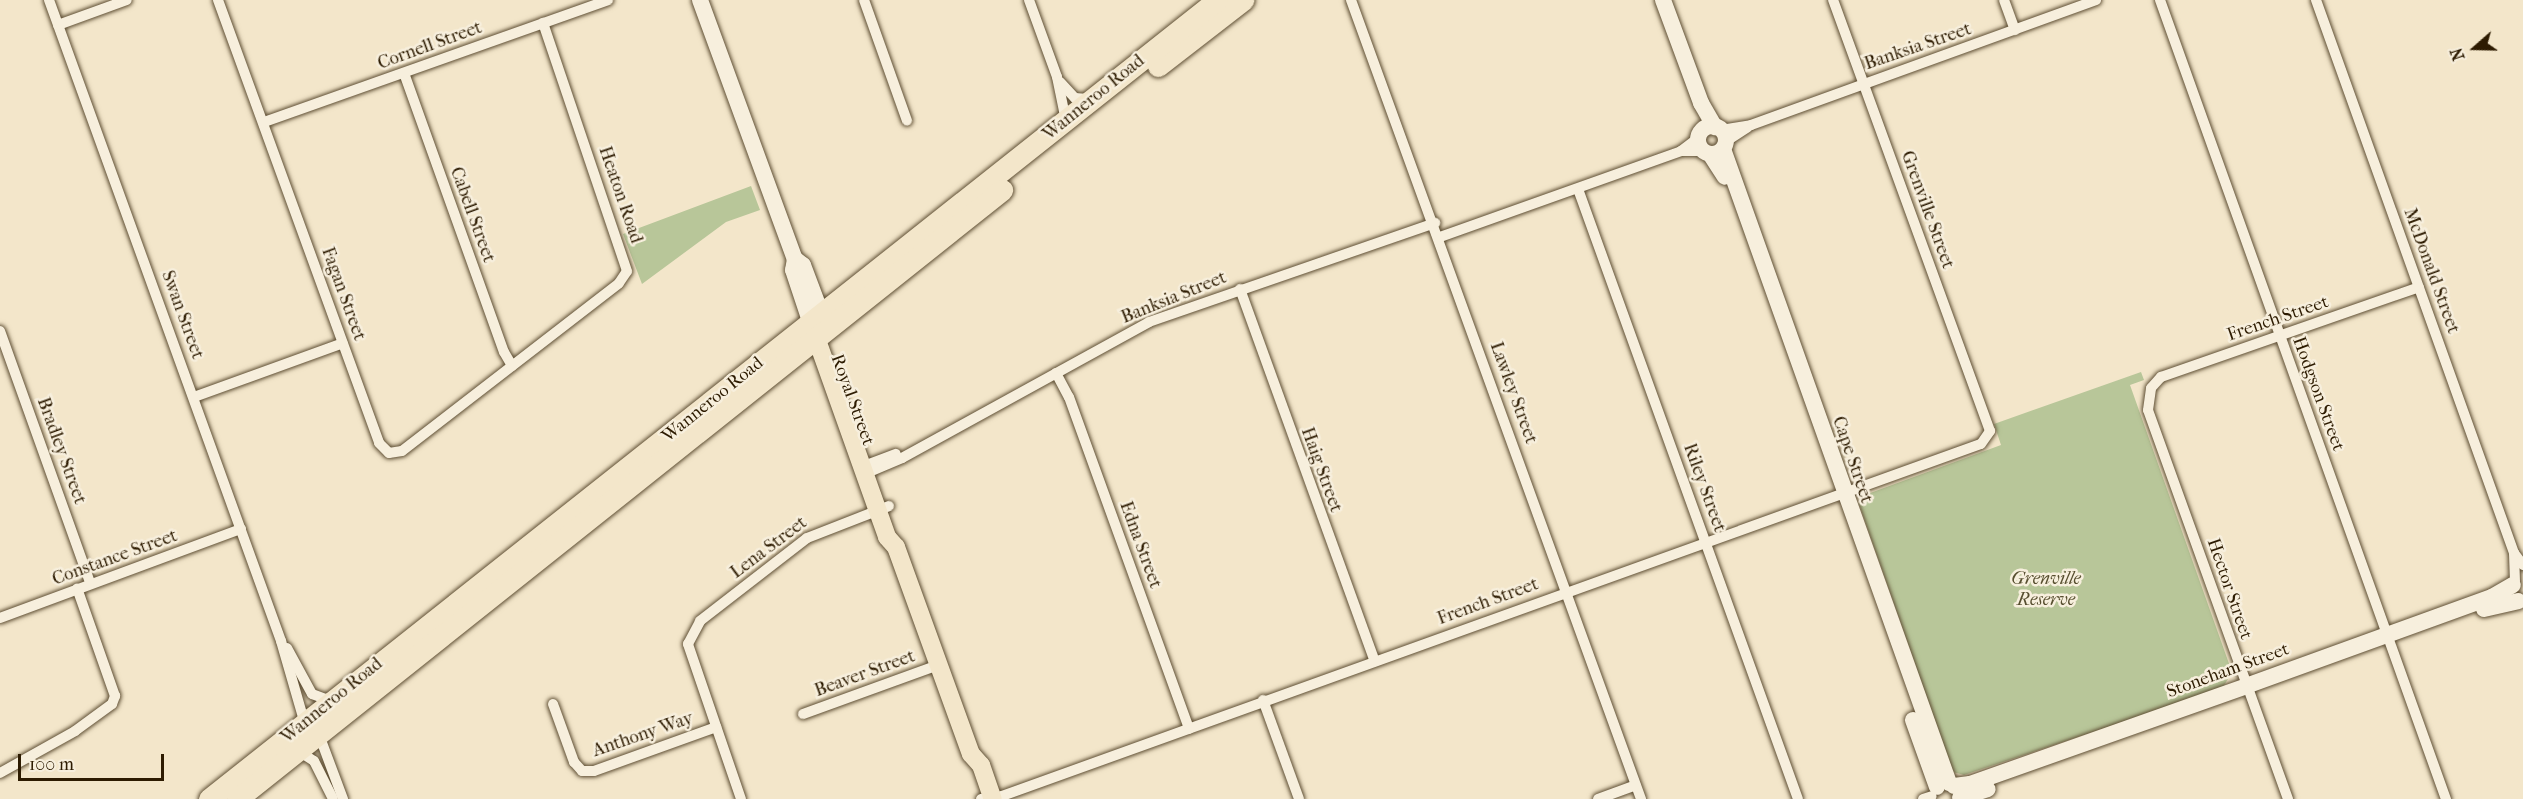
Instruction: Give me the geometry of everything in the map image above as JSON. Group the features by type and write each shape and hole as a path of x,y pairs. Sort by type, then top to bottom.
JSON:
{"highway":[{"name":"Wanneroo Road","path":"313,727 338,718 819,326 1066,121 1217,0"},
{"name":"Wanneroo Road","path":"209,799 313,727 340,694 1242,0"},
{"name":"Wanneroo Road","path":"237,799 291,744"}],"main road":[{"name":"Royal Street","path":"819,326 871,468 883,508 898,534 896,547 938,665 971,754 981,765 993,799"},
{"name":"Royal Street","path":"971,754 970,769 981,799"}],"street":[{"name":"Swan Street","path":"49,0 281,641 343,799"},
{"path":"58,25 127,0"},
{"name":"Fagan Street","path":"218,0 379,442 389,453 402,451 512,366"},
{"name":"Cornell Street","path":"264,122 608,0"},
{"name":"Royal Street","path":"700,0 795,259 793,270 819,326"},
{"path":"864,0 907,121"},
{"path":"1029,0 1057,77 1066,121"},
{"name":"Lawley Street","path":"1351,0 1435,223 1641,799"},
{"name":"Cape Street","path":"1663,0 1701,102 1712,140 1943,793"},
{"name":"Grenville Street","path":"1833,0 1990,431"},
{"path":"2004,0 2015,30"},
{"name":"Banksia Street","path":"1712,140 2096,0"},
{"name":"Hodgson Street","path":"2160,0 2446,799"},
{"name":"McDonald Street","path":"2316,0 2514,553 2518,590"},
{"name":"Heaton Road","path":"512,366 619,283 627,271 543,23"},
{"name":"Cabell Street","path":"404,73 504,352 512,366"},
{"path":"1057,77 1075,98 1095,99"},
{"path":"1440,237 1712,140"},
{"name":"Riley Street","path":"1578,189 1798,799"},
{"name":"Banksia Street","path":"871,468 908,453 1149,322 1435,223"},
{"name":"French Street","path":"2151,388 2161,377 2419,287"},
{"name":"Haig Street","path":"1240,289 1375,661"},
{"name":"Bradley Street","path":"0,331 90,583"},
{"path":"194,397 343,343"},
{"name":"Edna Street","path":"1056,373 1069,397 1189,729"},
{"name":"Hector Street","path":"2151,388 2148,410 2288,799"},
{"name":"French Street","path":"981,799 993,799 1566,591 1981,444 1990,431"},
{"name":"Lena Street","path":"716,727 688,644 700,621 807,538 883,508"},
{"name":"Constance Street","path":"0,618 90,583 241,530"},
{"name":"McDonald Street","path":"2514,553 2523,565"},
{"path":"0,773 75,731 112,704 115,696 77,588"},
{"name":"Stoneham Street","path":"1943,793 2247,690 2387,638 2495,605 2518,590"},
{"name":"Swan Street","path":"281,641 312,694 326,699 340,694"},
{"name":"Beaver Street","path":"803,714 938,665"},
{"path":"1263,700 1299,799"},
{"name":"Anthony Way","path":"553,704 574,762 582,771 594,771 716,727"},
{"path":"716,727 741,799"},
{"path":"291,744 314,761 333,799"},
{"path":"1598,799 1636,785"}],"green space":[{"path":"751,186 760,210 726,222 642,284 623,234"},
{"name":"Grenville Reserve","path":"2141,372 2144,380 2130,385 2232,672 2222,689 1964,775 1953,772 1859,504 1862,496 2001,445 1994,424"}]}
